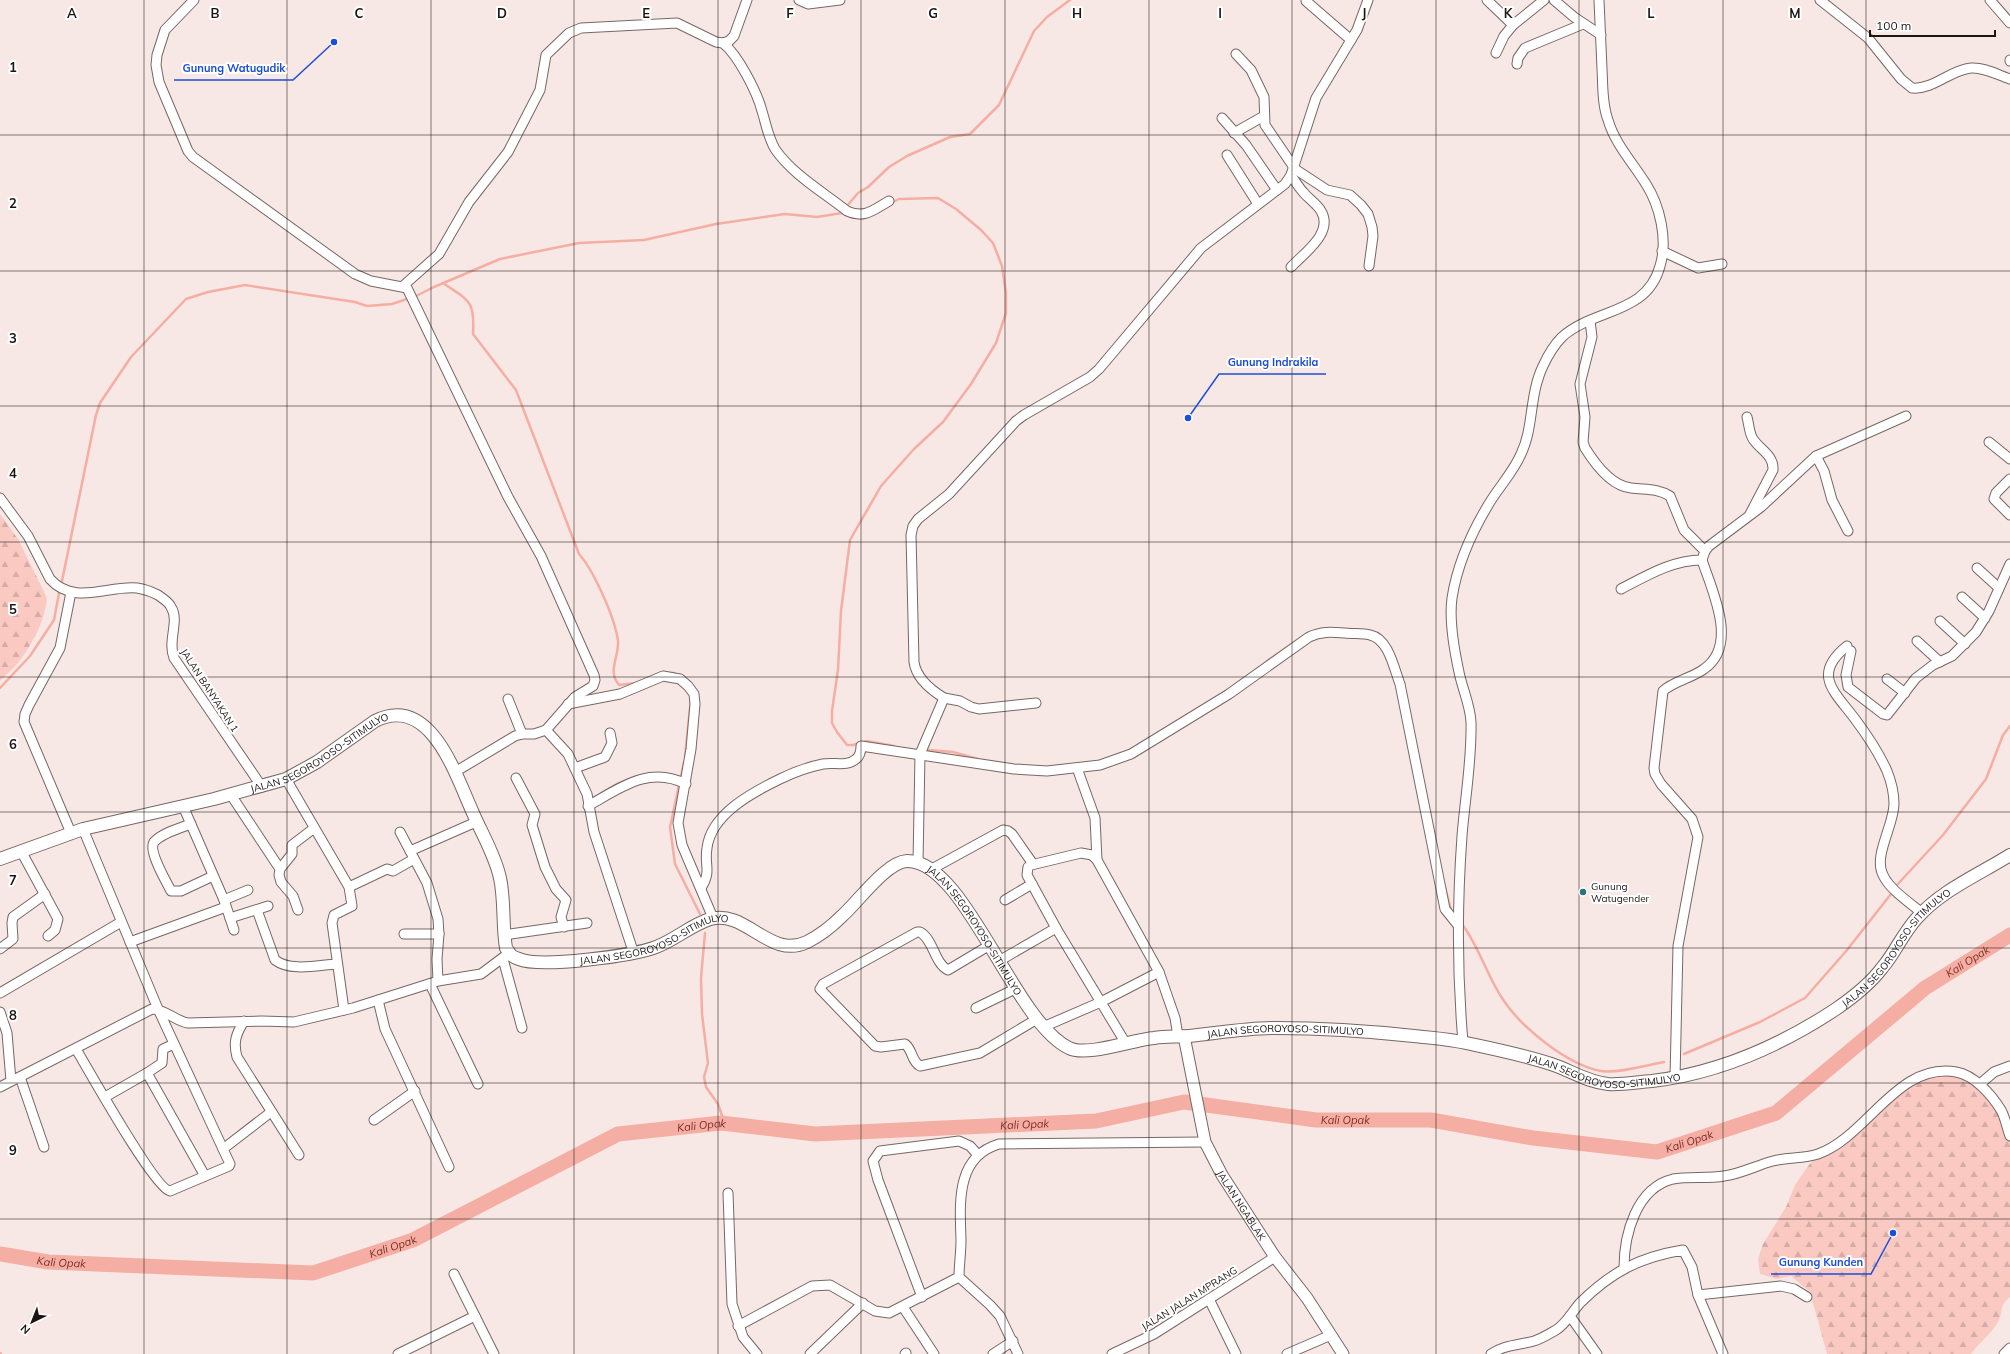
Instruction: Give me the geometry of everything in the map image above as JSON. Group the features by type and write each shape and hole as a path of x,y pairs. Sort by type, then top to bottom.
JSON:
{"main road":[{"name":"JALAN SEGOROYOSO-SITIMULYO","path":"0,860 83,829 231,795 286,780 333,752 375,721 384,717 392,716 408,717 425,726 440,742 496,863 500,878 506,956 523,961 536,962 634,954 667,942 701,923 714,918 724,917 735,920 778,944 793,946 804,944 842,917 883,874 896,864 905,861 918,863 930,870 950,887 990,945 1040,1023 1066,1047 1078,1051 1091,1051 1124,1042 1231,1030 1273,1028 1358,1031 1463,1042 1550,1064 1586,1079 1609,1084 1675,1078 1704,1072 1761,1051 1833,1011 1882,968 1913,923 1922,913 1952,889 2010,855"}],"street":[{"path":"194,0 165,30 157,55 156,65 159,82 188,150 193,157 355,274 372,281 403,286 410,293 451,383 502,484 541,556 594,675 595,680 593,686 575,697 546,730 534,734 522,734 515,736 455,772"},
{"path":"403,286 439,254 469,202 503,160 540,90 546,55 569,33 581,28 669,23 684,26 716,42 723,43 729,41 734,36 748,0"},
{"path":"799,0 808,4 840,0"},
{"path":"1306,0 1351,40"},
{"path":"1036,703 979,709 971,707 963,702 944,698 937,694 915,669 911,535 913,526 924,513 949,494 1016,421 1090,377 1099,369 1201,248 1278,190 1293,172 1316,98 1361,22 1368,0"},
{"path":"1487,0 1513,25"},
{"path":"1496,53 1504,36 1513,25 1544,0"},
{"path":"1554,0 1583,24 1600,35"},
{"path":"1463,1042 1458,977 1458,924 1462,834 1471,746 1471,717 1459,672 1452,616 1452,601 1457,572 1487,507 1521,455 1525,442 1534,390 1549,353 1561,338 1590,321 1635,302 1647,292 1654,282 1661,265 1662,251 1660,219 1652,193 1620,146 1607,119 1603,90 1599,0"},
{"path":"1820,0 1868,38 1901,79 1912,88 1924,88 1961,70 1971,68 1981,69 2010,79"},
{"path":"1990,0 2010,23"},
{"path":"1517,64 1518,58 1525,48 1583,24"},
{"path":"723,43 737,58 760,105 768,134 775,149 788,163 847,211 857,215 866,214 889,201"},
{"path":"1236,54 1251,70 1264,97 1265,125 1303,192 1321,211 1325,223 1323,231 1314,243 1291,266"},
{"path":"1234,133 1264,116"},
{"path":"1222,118 1254,156 1278,190"},
{"path":"1227,155 1258,204"},
{"path":"1293,172 1327,190 1350,195 1361,205 1368,214 1372,227 1370,266"},
{"path":"1662,251 1698,268 1722,264"},
{"path":"1590,321 1592,337 1580,384 1585,417 1583,442 1585,448 1615,482 1631,488 1657,489 1670,496 1684,530 1705,551"},
{"path":"1675,1078 1678,946 1698,837 1692,819 1661,784 1655,774 1654,768 1663,692 1704,669 1716,655 1720,645 1722,633 1721,622 1702,560 1705,551 1766,503 1816,456 1906,416"},
{"path":"1747,417 1753,439 1774,463 1773,470 1748,517"},
{"path":"1988,442 2010,459"},
{"path":"1816,456 1824,471 1832,500 1848,531"},
{"path":"2010,479 1996,493 1994,499 2010,516"},
{"name":"JALAN BANYAKAN 1","path":"0,498 28,536 50,579 55,584 71,592 86,594 138,588 162,598 171,607 175,618 170,650 174,658 262,787"},
{"path":"1621,590 1659,568 1691,560 1702,560"},
{"path":"1922,913 1889,884 1882,874 1880,865 1881,855 1889,830 1894,804 1893,789 1887,771 1868,737 1832,690 1828,677 1834,657 1849,649 1846,675 1848,687 1885,716 1889,714 1916,678 1933,665 1952,656 1976,632 1985,618 2010,564"},
{"path":"1977,568 1999,588"},
{"path":"70,833 24,722 25,714 29,705 60,648 71,592"},
{"path":"1962,597 1985,618"},
{"path":"1940,621 1965,644"},
{"path":"701,888 708,874 706,857 707,846 724,816 743,799 802,769 825,764 844,764 852,762 857,759 861,752 861,746 1014,769 1047,771 1100,765 1131,754 1229,694 1316,634 1330,632 1371,635 1384,644 1388,652 1400,684 1445,910 1458,924"},
{"path":"1917,641 1940,662"},
{"path":"568,704 620,694 663,676 680,679 694,694 694,727 681,781 678,823 679,835 714,918"},
{"path":"1887,679 1905,693"},
{"path":"918,863 920,754 944,698"},
{"path":"508,700 522,734"},
{"path":"546,730 566,751 587,794 594,832 615,890 634,954"},
{"path":"575,768 606,756 612,743 610,734"},
{"path":"1077,768 1095,818 1098,860"},
{"path":"588,806 641,778 663,776 681,781"},
{"path":"516,778 535,814 532,825 547,872 556,889 566,900 561,917 564,927"},
{"path":"286,780 313,829 349,887 352,906 337,913 333,919 337,964 344,1010"},
{"path":"231,795 280,869"},
{"path":"183,806 225,904 234,930"},
{"path":"349,887 388,869 393,871 412,855 476,822"},
{"path":"191,824 163,836 154,843 152,848 155,859 171,891 181,891 213,876"},
{"path":"76,1049 147,1167 165,1189 170,1191 229,1166 230,1164 223,1148 158,1009 83,829"},
{"path":"298,910 293,896 281,882 279,875 280,869 292,854 292,845 313,829"},
{"path":"930,870 1003,830 1012,834 1034,864"},
{"path":"400,832 427,883 438,919 440,934 434,982 478,1084"},
{"path":"21,851 58,919 55,930 48,936"},
{"path":"1124,1042 1056,928 1032,884 1027,871 1028,867 1034,864 1081,853 1092,855 1098,860 1159,972 1181,1036"},
{"path":"1005,900 1032,884"},
{"path":"130,942 225,904 248,890"},
{"path":"0,949 13,939 13,917 45,894"},
{"path":"230,918 268,906"},
{"path":"257,910 275,960 280,964 292,967 337,964"},
{"path":"0,993 122,922"},
{"path":"504,935 587,923"},
{"path":"1000,961 1056,928"},
{"path":"990,945 948,970 942,965 926,936 920,932 917,932 823,984 820,989 874,1046 881,1047 905,1044 910,1048 915,1062 920,1066 980,1053 1040,1023 1100,1002 1159,972"},
{"path":"404,934 440,934"},
{"path":"0,1087 76,1049 148,1010 158,1009 184,1022 244,1021 290,1023 344,1010 434,982 481,974 506,956 522,1028"},
{"path":"976,1008 1017,988"},
{"path":"378,1000 385,1028 449,1167"},
{"path":"0,1012 7,1034 11,1081"},
{"path":"244,1021 236,1033 234,1046 237,1057 299,1155"},
{"name":"JALAN NGABLAK","path":"1181,1036 1193,1076 1205,1142 1222,1175 1275,1257 1307,1298 1343,1354"},
{"path":"105,1097 162,1063 163,1049 174,1044"},
{"path":"1980,1084 1994,1072 2010,1066"},
{"path":"1624,1268 1624,1249 1636,1210 1660,1184 1674,1179 1726,1176 1776,1160 1803,1158 1819,1154 1855,1129 1908,1082 1928,1072 1943,1070 1963,1073 1980,1084 2001,1110 2010,1136"},
{"path":"147,1073 206,1176"},
{"path":"20,1077 44,1147"},
{"path":"374,1120 415,1091"},
{"path":"223,1148 272,1112"},
{"path":"922,1297 878,1180 873,1161 880,1151 959,1141 970,1146 978,1155"},
{"path":"959,1277 961,1260 961,1192 968,1169 978,1155 991,1147 999,1144 1205,1142"},
{"path":"728,1193 732,1304 738,1326 743,1337 757,1354"},
{"path":"1491,1354 1497,1350 1513,1345 1536,1341 1557,1329 1580,1304 1624,1268 1648,1258 1683,1250 1692,1267 1698,1295 1722,1354"},
{"name":"JALAN JALAN MPRANG","path":"1112,1354 1154,1334 1275,1257"},
{"path":"454,1274 494,1354"},
{"path":"738,1326 812,1286 821,1284 838,1288 882,1313 889,1313 959,1277"},
{"path":"959,1277 1000,1316 1018,1354"},
{"path":"1698,1295 1781,1286 1794,1290 1807,1297"},
{"path":"1209,1299 1236,1354"},
{"path":"810,1354 863,1303"},
{"path":"903,1307 934,1354"},
{"path":"398,1354 475,1316"},
{"path":"1570,1316 1596,1354"},
{"path":"1287,1354 1331,1335"},
{"path":"993,1354 1013,1341"},
{"path":"2004,1354 2010,1348"}],"green space":[{"path":"0,514 18,539 47,598 44,615 33,641 18,663 0,681"},
{"path":"1928,1073 1962,1074 2001,1111 2010,1137 2010,1297 2006,1300 2003,1306 1998,1322 1971,1354 1827,1354 1810,1292 1791,1276 1777,1279 1760,1274 1758,1259 1763,1244 1786,1207 1795,1185 1808,1166 1819,1154 1891,1096"}],"waterway":[{"path":"847,206 858,193 868,187 889,167 907,156 950,137 970,134 999,105 1034,31 1047,17 1070,0"},
{"path":"891,203 899,199 938,198 956,209 981,230 993,243 1002,266 1006,293 1006,313 996,343 971,384 943,422 914,449 881,486 850,540 841,611 838,670 832,711 832,723 847,745 867,741 894,746"},
{"path":"62,581 96,415 100,403 131,357 186,299 208,292 245,285 355,302 367,306 392,304 416,296 500,259 579,243 644,240 716,224 785,214 817,217 842,213 851,217 863,219 866,217"},
{"path":"443,283 468,302 473,314 473,334 516,390 579,554 597,583 613,620 618,641 614,669 616,680 619,685 636,683"},
{"path":"0,688 30,656 54,620 59,593"},
{"path":"1346,629 1362,630"},
{"path":"1267,661 1299,639"},
{"path":"668,673 674,673 688,681"},
{"path":"685,757 691,698"},
{"path":"1897,885 1943,835 1986,779 2003,735 2010,726"},
{"path":"928,750 953,752 978,759"},
{"path":"684,762 670,827 675,864 700,914"},
{"path":"1445,887 1451,910"},
{"path":"1684,1054 1760,1022 1805,998 1847,950 1891,894"},
{"path":"1462,924 1474,943 1498,992 1512,1012 1534,1034 1561,1054 1588,1067 1607,1072 1664,1062"},
{"path":"705,933 701,978 702,1014 708,1063 704,1077 706,1087 718,1104 725,1124"},
{"name":"Kali Opak","path":"0,1254 48,1262 313,1273 413,1240 618,1134 721,1123 815,1134 1096,1121 1184,1102 1316,1120 1431,1120 1533,1138 1657,1152 1776,1113 1925,988 2010,935"}],"place":[{"name":"Gunung Watugudik","path":"334,42"},
{"name":"Gunung Indrakila","path":"1188,418"},
{"name":"Gunung Watugender","path":"1583,892"},
{"name":"Gunung Kunden","path":"1893,1233"}]}
